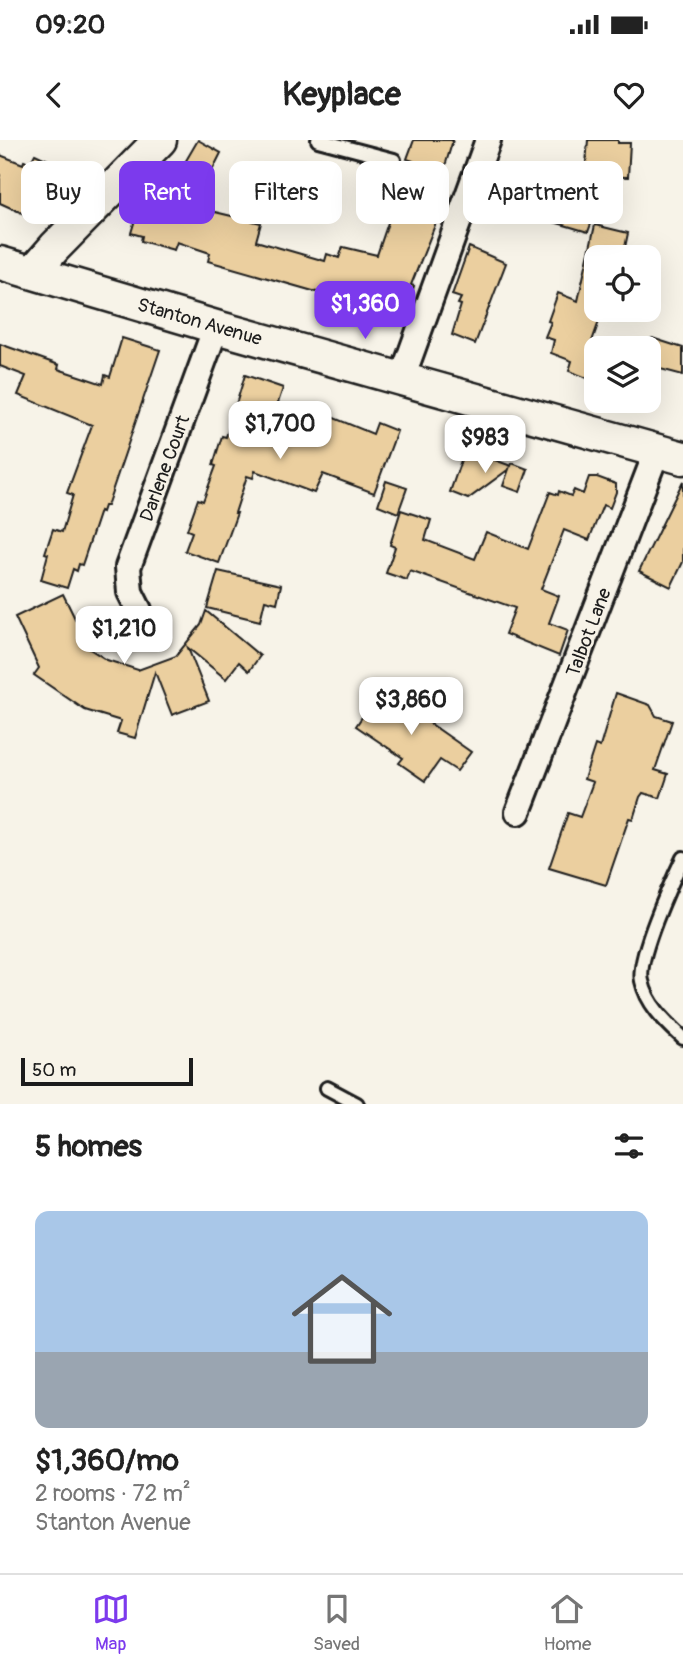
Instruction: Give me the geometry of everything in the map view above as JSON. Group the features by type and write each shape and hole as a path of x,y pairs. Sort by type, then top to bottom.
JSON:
{"street":[{"path":"402,378 488,140"},
{"path":"33,272 148,147"},
{"name":"Stanton Avenue","path":"0,263 216,327 670,454"},
{"name":"Darlene Court","path":"139,610 130,592 128,567 216,327"},
{"name":"Talbot Lane","path":"518,812 670,454"}],"lane":[{"path":"318,140 394,160"},
{"path":"683,858 643,956 641,980 657,1013 683,1038"},
{"path":"327,1088 357,1104"}],"building":[{"path":"198,140 221,153 215,165 215,161 186,161"},
{"path":"414,140 453,140 447,161 407,159"},
{"path":"588,140 618,140 618,143 630,143 628,177 623,177 623,161 586,161"},
{"path":"35,154 50,161 31,161"},
{"path":"0,155 21,163 21,213 0,203"},
{"path":"215,212 229,215 229,224 261,224 256,241 325,261 327,254 339,258 343,247 377,255 388,224 435,224 411,285 414,286 404,317 208,261 210,253 177,242 174,250 141,241 142,236 131,233 134,224 215,224"},
{"path":"561,224 591,224 588,232"},
{"path":"595,225 628,233 626,245 591,245"},
{"path":"469,247 506,263 475,344 452,335 461,298 452,295"},
{"path":"584,274 584,322 599,322 594,336 584,336 584,377 569,371 572,361 551,353 554,340 545,337 558,293 578,301"},
{"path":"122,338 160,350 107,506 100,511 82,565 79,564 77,571 73,569 67,588 41,580 48,554 45,553 53,529 62,532 73,495 67,493 92,425 18,395 26,376 0,366 0,344 59,365 58,369 103,384 105,375 110,377"},
{"path":"661,341 683,348 683,375 661,369"},
{"path":"245,375 283,388 272,421 314,436 322,413 373,434 377,423 397,431 374,493 323,474 314,493 255,471 253,478 247,476 219,563 185,551 192,532 187,530 198,499 203,501 216,466 213,465 222,436 226,437"},
{"path":"465,449 511,466 512,463 528,469 520,492 503,486 509,469 468,499 450,492"},
{"path":"589,477 616,484 616,492 610,508 603,505 589,540 564,530 541,589 559,596 549,623 568,630 559,656 505,634 515,608 410,571 407,580 386,573 395,547 390,545 401,510 431,520 425,540 475,559 486,532 528,549 550,492 558,495 559,491 571,496 574,490 583,494"},
{"path":"386,481 407,488 398,513 378,505"},
{"path":"683,481 683,562 671,587 639,571"},
{"path":"218,571 281,585 277,603 265,600 260,621 207,608"},
{"path":"63,594 90,649 107,660 138,670 176,656 201,625 206,611 260,656 249,671 239,662 226,679 188,648 209,701 172,715 155,672 135,738 117,733 121,721 85,710 34,675 39,668 15,617"},
{"path":"381,689 471,752 457,771 440,760 425,781 399,763 403,758 356,726"},
{"path":"616,693 650,705 656,716 672,721 655,770 668,774 660,798 643,793 640,797 633,819 629,818 606,885 549,868 568,813 580,817 593,782 584,779 595,745 600,747"}]}
